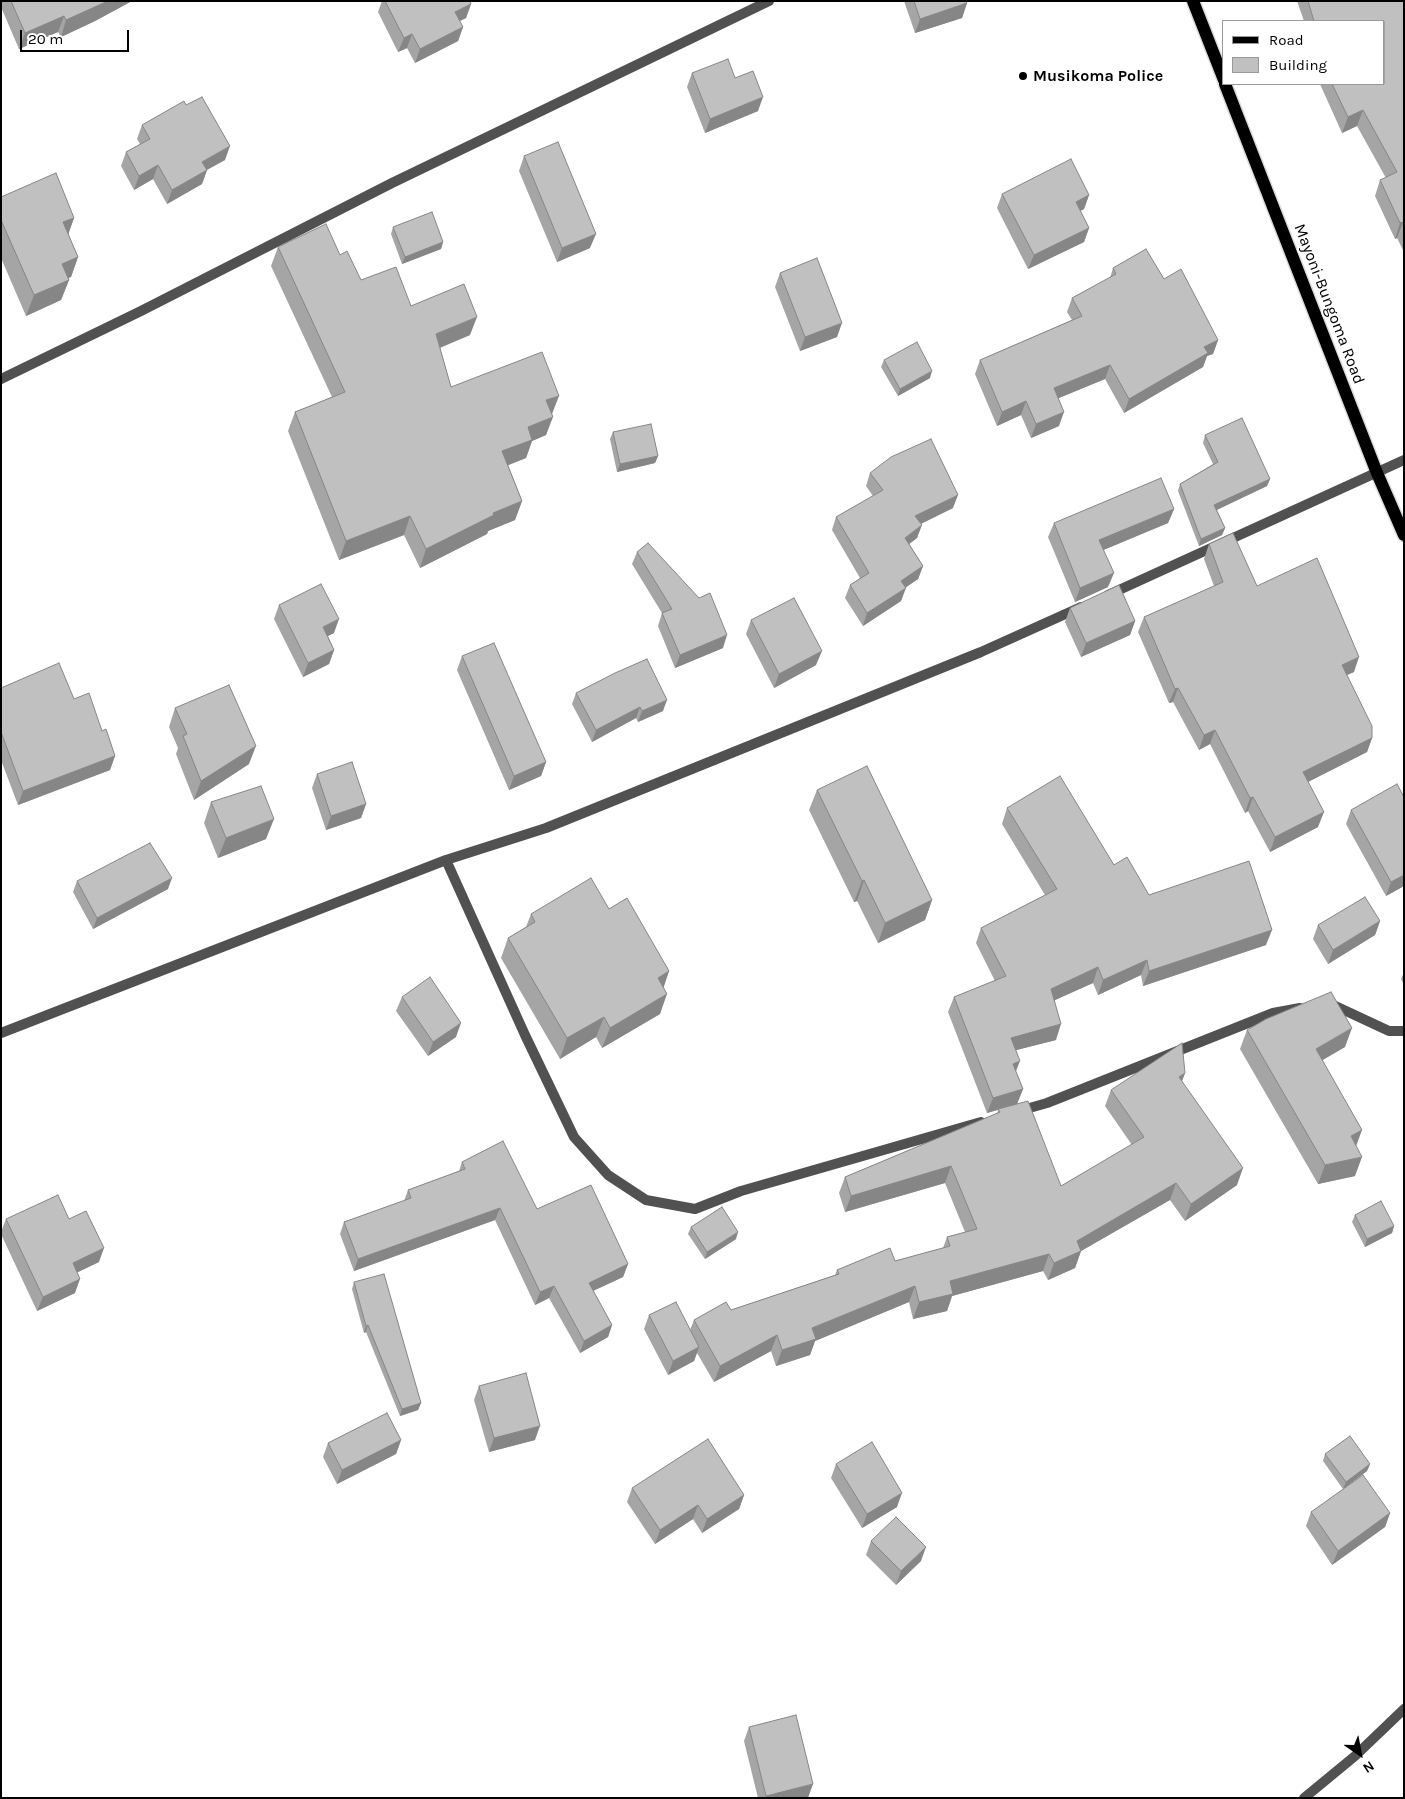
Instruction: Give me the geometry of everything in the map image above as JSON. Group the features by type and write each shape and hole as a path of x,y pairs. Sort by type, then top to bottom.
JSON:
{"main road":[{"path":"1193,1 1222,75"},
{"name":"Mayoni-Bungoma Road","path":"1225,85 1377,473 1404,535"}],"street":[{"path":"1,379 141,311 392,183 769,1"},
{"path":"1,1033 446,860 546,828 981,652 1404,460"},
{"path":"446,860 525,1035 574,1137 608,1175 646,1200 695,1209 741,1191 990,1119"},
{"path":"1009,1114 1047,1103 1273,1013 1325,1001 1389,1031 1404,1031"},
{"path":"1304,1798 1355,1756 1404,1709"}],"building":[{"path":"11,1 108,1 66,20 64,16 25,33"},
{"path":"385,1 470,1 471,4 455,12 463,27 420,49 412,34 404,38"},
{"path":"914,1 966,1 967,3 920,19"},
{"path":"1308,1 1404,1 1404,224 1403,222 1400,223 1380,180 1397,172 1363,110 1348,117 1332,85 1385,85 1385,20 1314,20"},
{"path":"728,59 735,78 753,71 763,97 710,119 692,73"},
{"path":"202,97 230,146 202,162 207,170 172,190 158,165 139,176 126,152 150,139 142,125 184,101 186,105"},
{"path":"558,142 596,234 562,248 524,156"},
{"path":"1071,159 1089,195 1076,202 1089,228 1034,255 1002,194"},
{"path":"56,173 74,218 63,222 78,257 62,264 69,280 34,295 1,220 1,197"},
{"path":"432,212 443,242 405,257 393,227"},
{"path":"326,224 340,255 347,251 361,280 396,267 411,306 464,284 477,317 436,334 451,387 542,352 559,396 546,400 553,417 528,427 532,440 502,451 522,501 493,513 494,515 426,549 410,516 346,541 295,412 345,392 278,247"},
{"path":"1146,249 1164,279 1181,269 1218,340 1204,347 1208,353 1129,399 1110,365 1054,388 1064,412 1036,424 1026,401 1002,412 980,360 1082,316 1072,298 1116,274 1113,268"},
{"path":"817,258 842,323 805,337 780,273"},
{"path":"917,342 932,371 900,389 884,360"},
{"path":"1242,418 1270,479 1214,505 1225,528 1201,539 1180,484 1218,462 1205,435"},
{"path":"651,424 658,456 620,464 613,432"},
{"path":"931,439 958,495 915,516 922,525 905,538 923,566 901,581 906,588 867,613 850,585 869,573 836,517 883,490 870,473 891,457"},
{"path":"1161,478 1174,509 1099,540 1114,573 1080,588 1054,523"},
{"path":"1233,533 1257,586 1317,558 1359,657 1342,665 1372,726 1372,738 1303,772 1324,812 1275,837 1253,797 1250,798 1215,730 1204,735 1178,688 1175,689 1144,617 1223,582 1209,544"},
{"path":"648,543 699,598 710,593 727,635 680,655 662,613 672,609 637,552"},
{"path":"321,584 339,619 323,627 334,650 308,663 279,605"},
{"path":"1119,585 1135,621 1086,643 1070,608"},
{"path":"794,598 822,651 779,674 751,620"},
{"path":"494,643 546,762 514,776 462,656"},
{"path":"647,659 667,700 642,711 640,707 596,730 576,693"},
{"path":"59,663 74,699 89,693 102,731 106,729 115,756 23,791 1,732 1,688"},
{"path":"229,685 256,746 201,781 183,736 187,734 175,708"},
{"path":"352,762 366,804 331,816 317,774"},
{"path":"867,766 932,900 885,923 817,790"},
{"path":"1060,776 1114,865 1127,857 1149,895 1249,861 1272,930 1149,971 1147,960 1103,980 1098,967 1051,989 1061,1024 1011,1038 1020,1061 1013,1064 1023,1089 993,1098 954,997 1006,976 981,928 1057,889 1007,808"},
{"path":"1397,784 1404,797 1404,875 1391,882 1351,810"},
{"path":"261,786 274,819 226,838 211,802"},
{"path":"150,843 172,878 97,918 77,881"},
{"path":"591,878 609,909 627,898 669,971 658,978 667,994 610,1028 604,1017 567,1038 508,938 535,922 531,914"},
{"path":"1365,897 1380,921 1333,950 1318,925"},
{"path":"430,977 461,1023 433,1042 402,997"},
{"path":"1331,992 1352,1028 1316,1049 1362,1130 1351,1136 1362,1157 1325,1165 1247,1030 1266,1019"},
{"path":"1182,1043 1185,1073 1179,1077 1243,1168 1191,1204 1176,1183 1077,1241 1081,1251 1054,1263 1049,1254 950,1281 953,1294 919,1302 915,1286 812,1328 816,1339 782,1350 777,1335 720,1366 694,1320 726,1302 731,1310 839,1274 837,1270 890,1248 895,1261 950,1246 947,1237 977,1229 951,1166 851,1196 845,1177 1000,1112 998,1109 1028,1101 1061,1186 1144,1137 1111,1090"},
{"path":"503,1141 537,1209 591,1185 628,1264 589,1283 612,1325 584,1341 554,1286 540,1292 500,1208 358,1259 344,1222 411,1198 408,1190 465,1169 462,1162"},
{"path":"58,1195 69,1219 86,1211 104,1248 73,1263 80,1279 43,1297 6,1219"},
{"path":"1381,1201 1394,1226 1367,1239 1355,1215"},
{"path":"722,1207 738,1232 707,1252 691,1227"},
{"path":"384,1274 421,1403 402,1409 368,1325 366,1326 354,1282"},
{"path":"676,1302 699,1347 673,1361 649,1315"},
{"path":"526,1373 540,1426 494,1438 479,1386"},
{"path":"387,1413 401,1440 342,1470 328,1443"},
{"path":"1350,1436 1370,1464 1346,1482 1325,1454"},
{"path":"708,1439 744,1495 707,1519 698,1505 660,1530 632,1488"},
{"path":"872,1442 902,1493 867,1514 836,1464"},
{"path":"1363,1475 1390,1513 1338,1551 1311,1512"},
{"path":"896,1517 926,1547 901,1571 871,1541"},
{"path":"796,1715 813,1784 766,1796 749,1727"}],"place":[{"name":"Musikoma Police","path":"1023,76"}]}
